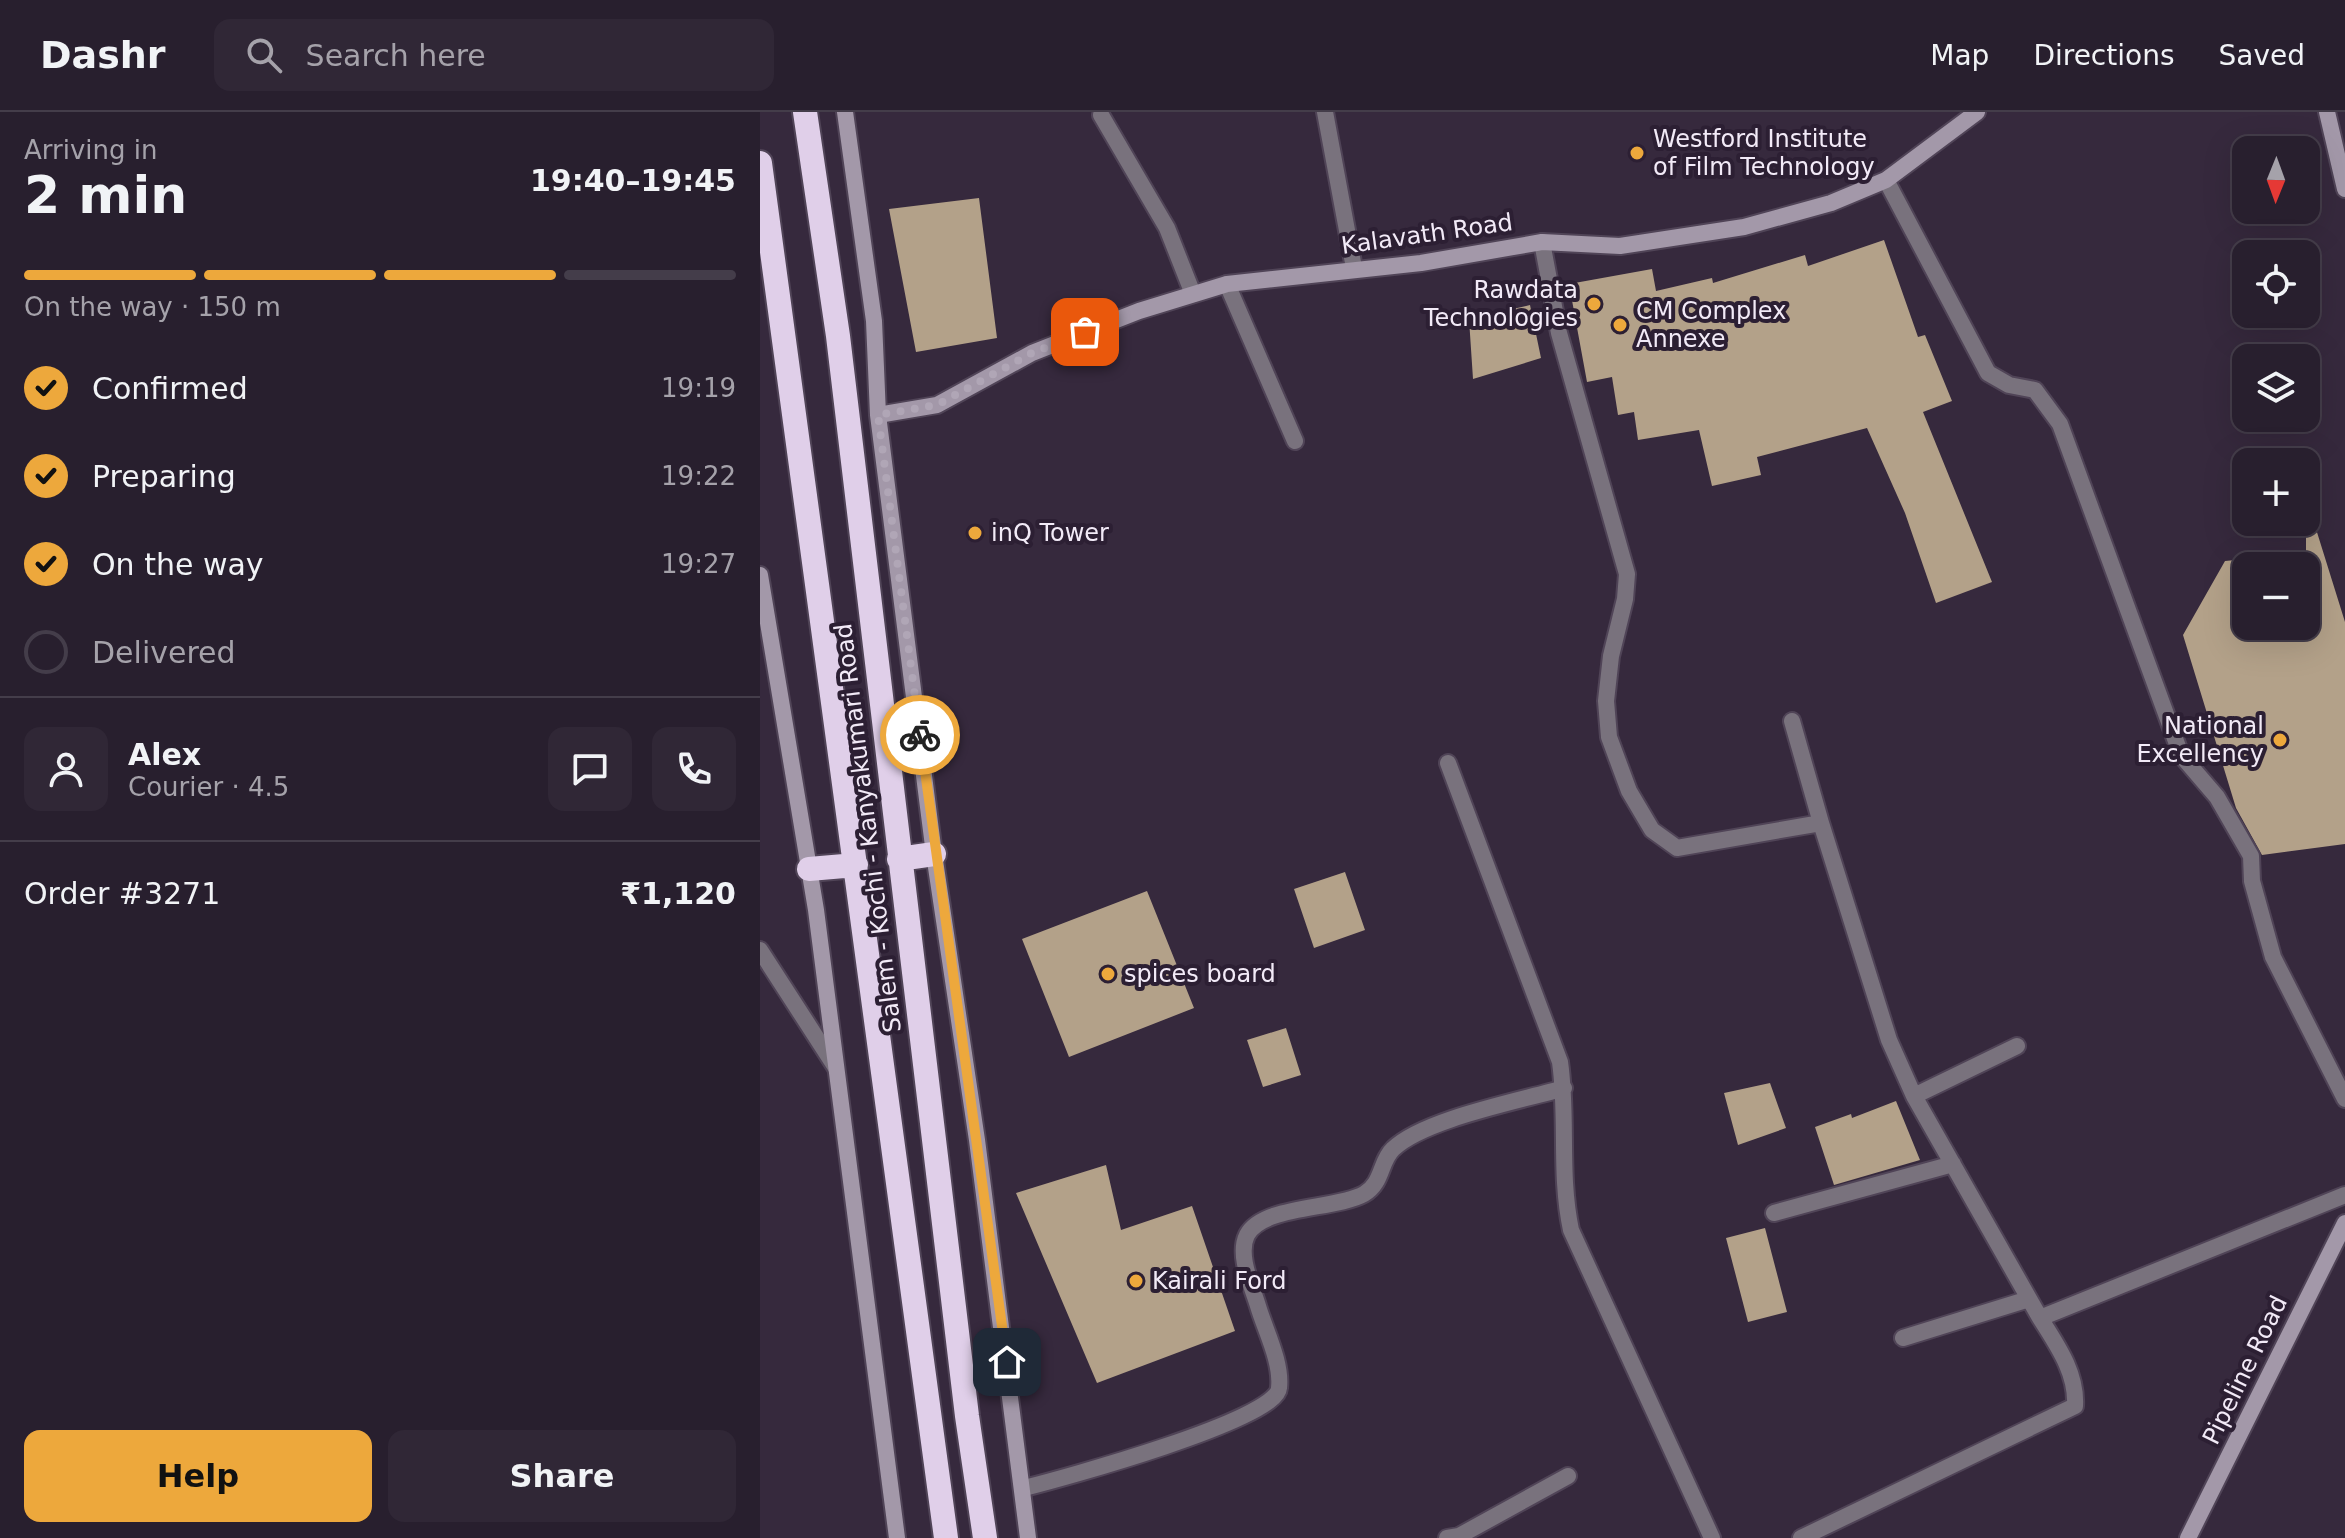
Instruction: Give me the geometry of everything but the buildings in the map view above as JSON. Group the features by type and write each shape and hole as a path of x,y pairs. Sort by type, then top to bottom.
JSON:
{"highway":[{"name":"Salem - Kochi - Kanyakumari Road","path":"805,112 838,336 899,859 985,1538"},
{"name":"Salem - Kochi - Kanyakumari Road","path":"760,163 946,1538"},
{"path":"899,859 934,854"},
{"path":"809,869 856,865"}],"street":[{"path":"845,112 874,321 878,415 934,854 977,1140 1028,1538"},
{"path":"1325,112 1354,268"},
{"name":"Kalavath Road","path":"878,415 937,405 1032,353 1227,284 1421,263 1542,242 1620,246 1744,227 1831,203 1886,180 1977,112"},
{"path":"2327,112 2342,164 2345,189"},
{"path":"1101,115 1167,228 1193,294"},
{"path":"1886,180 1988,373 2009,385 2035,390 2060,424 2181,755 2217,797 2251,856 2252,881 2273,957 2345,1099"},
{"path":"1542,242 1559,333 1627,574 1606,701 1612,749 1629,791 1652,830 1677,848 1821,823"},
{"path":"1227,284 1295,441"},
{"path":"760,575 809,869 897,1538"},
{"path":"1792,721 1889,1040 1914,1096 2061,1352 2076,1390 2075,1406 1801,1538"},
{"path":"1448,763 1560,1062 1564,1088 1563,1191 1571,1230 1712,1538"},
{"path":"760,950 836,1068"},
{"path":"1914,1096 2017,1046"},
{"path":"1024,1488 1094,1471 1205,1433 1274,1401 1280,1389 1273,1352 1245,1262 1246,1237 1258,1221 1365,1193 1381,1177 1391,1150 1424,1129 1564,1088"},
{"path":"1774,1213 1953,1164"},
{"path":"2040,1318 2345,1195"},
{"name":"Pipeline Road","path":"2188,1538 2345,1223"},
{"path":"1903,1338 2029,1299"},
{"path":"1447,1538 1459,1536 1568,1476"}],"way so far":[{"path":"920,735 878,415 937,405 1032,353 1085,332"}],"place":[{"name":"Westford Institute of Film Technology","path":"1637,153"},
{"name":"Rawdata Technologies","path":"1594,304"},
{"name":"CM Complex Annexe","path":"1620,325"},
{"name":"inQ Tower","path":"975,533"},
{"name":"National Excellency","path":"2280,740"},
{"name":"spices board","path":"1108,974"},
{"name":"Kairali Ford","path":"1136,1281"}],"route":[{"path":"920,735 934,854 1007,1362"}]}
